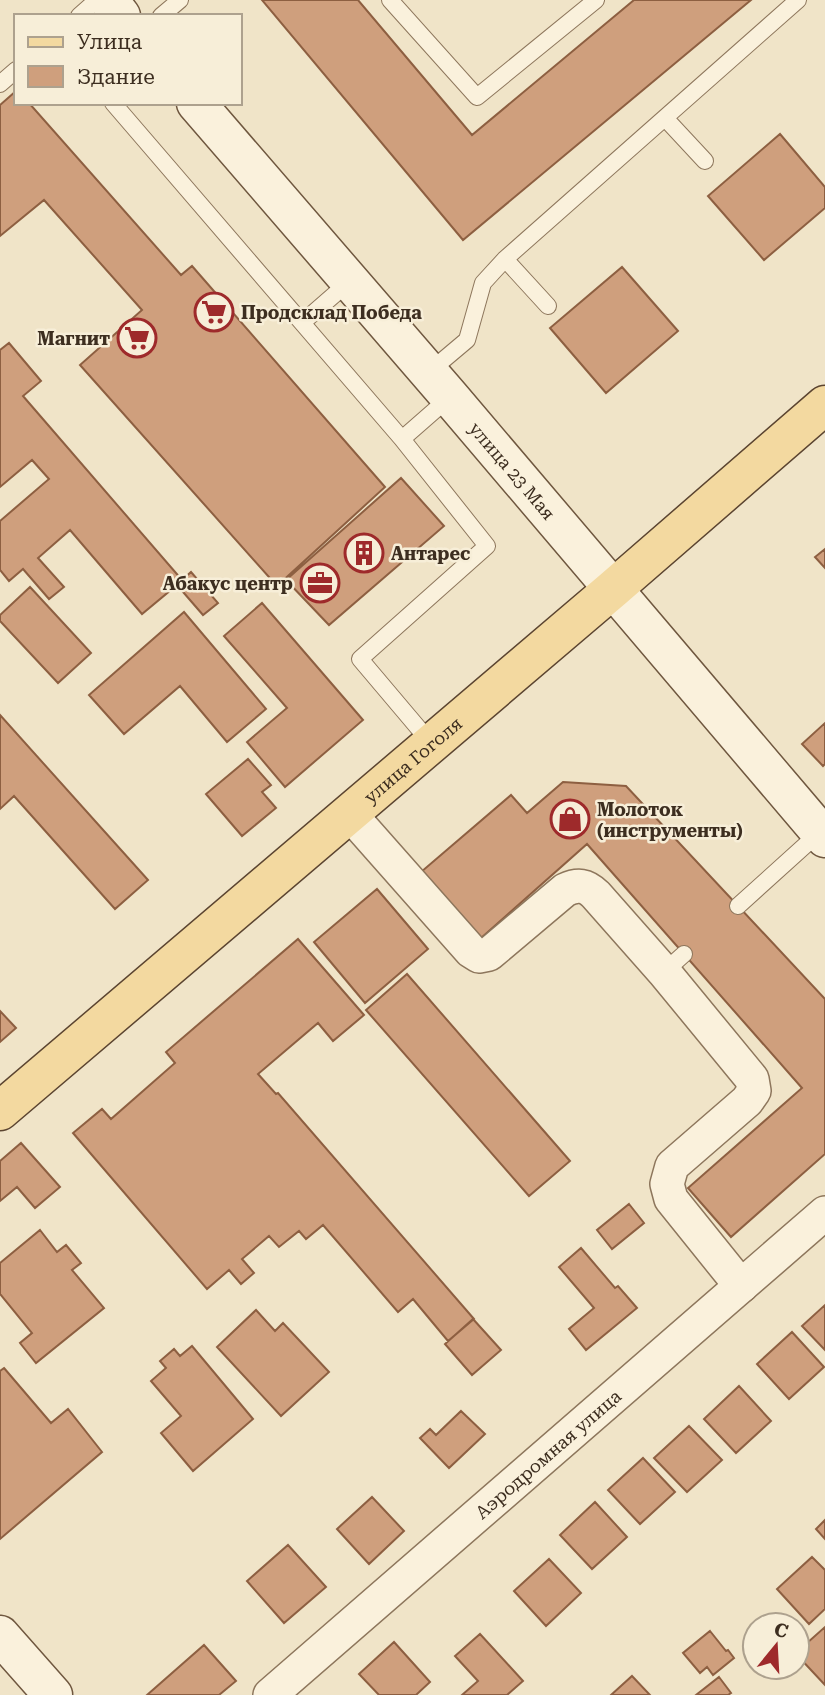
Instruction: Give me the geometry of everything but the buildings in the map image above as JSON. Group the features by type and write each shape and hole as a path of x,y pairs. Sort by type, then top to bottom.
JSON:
{"main road":[{"path":"108,0 119,14"},
{"name":"улица 23 Мая","path":"198,105 822,835"},
{"name":"улица Гоголя","path":"0,1111 825,405"},
{"path":"0,1635 53,1695"}],"street":[{"path":"349,813 471,951 479,956 489,954 565,890 582,885 590,888 674,963 752,1079 754,1091 747,1101 672,1166 667,1184 671,1199 741,1286"},
{"name":"Аэродромная улица","path":"270,1695 825,1213"}],"lane":[{"path":"81,14 97,0"},
{"path":"163,14 180,0"},
{"path":"390,0 477,97 596,0"},
{"path":"402,439 467,340 483,283 506,259 798,0"},
{"path":"0,84 14,72"},
{"path":"115,105 303,322 488,546 359,659 431,743"},
{"path":"665,118 705,161"},
{"path":"506,259 548,306"},
{"path":"303,322 350,281"},
{"path":"738,906 822,835"}],"place":[{"name":"Продсклад Победа","path":"214,312"},
{"name":"Магнит","path":"137,338"},
{"name":"Антарес","path":"364,553"},
{"name":"Абакус центр","path":"320,583"},
{"name":"Молоток (инструменты)","path":"570,819"}]}
